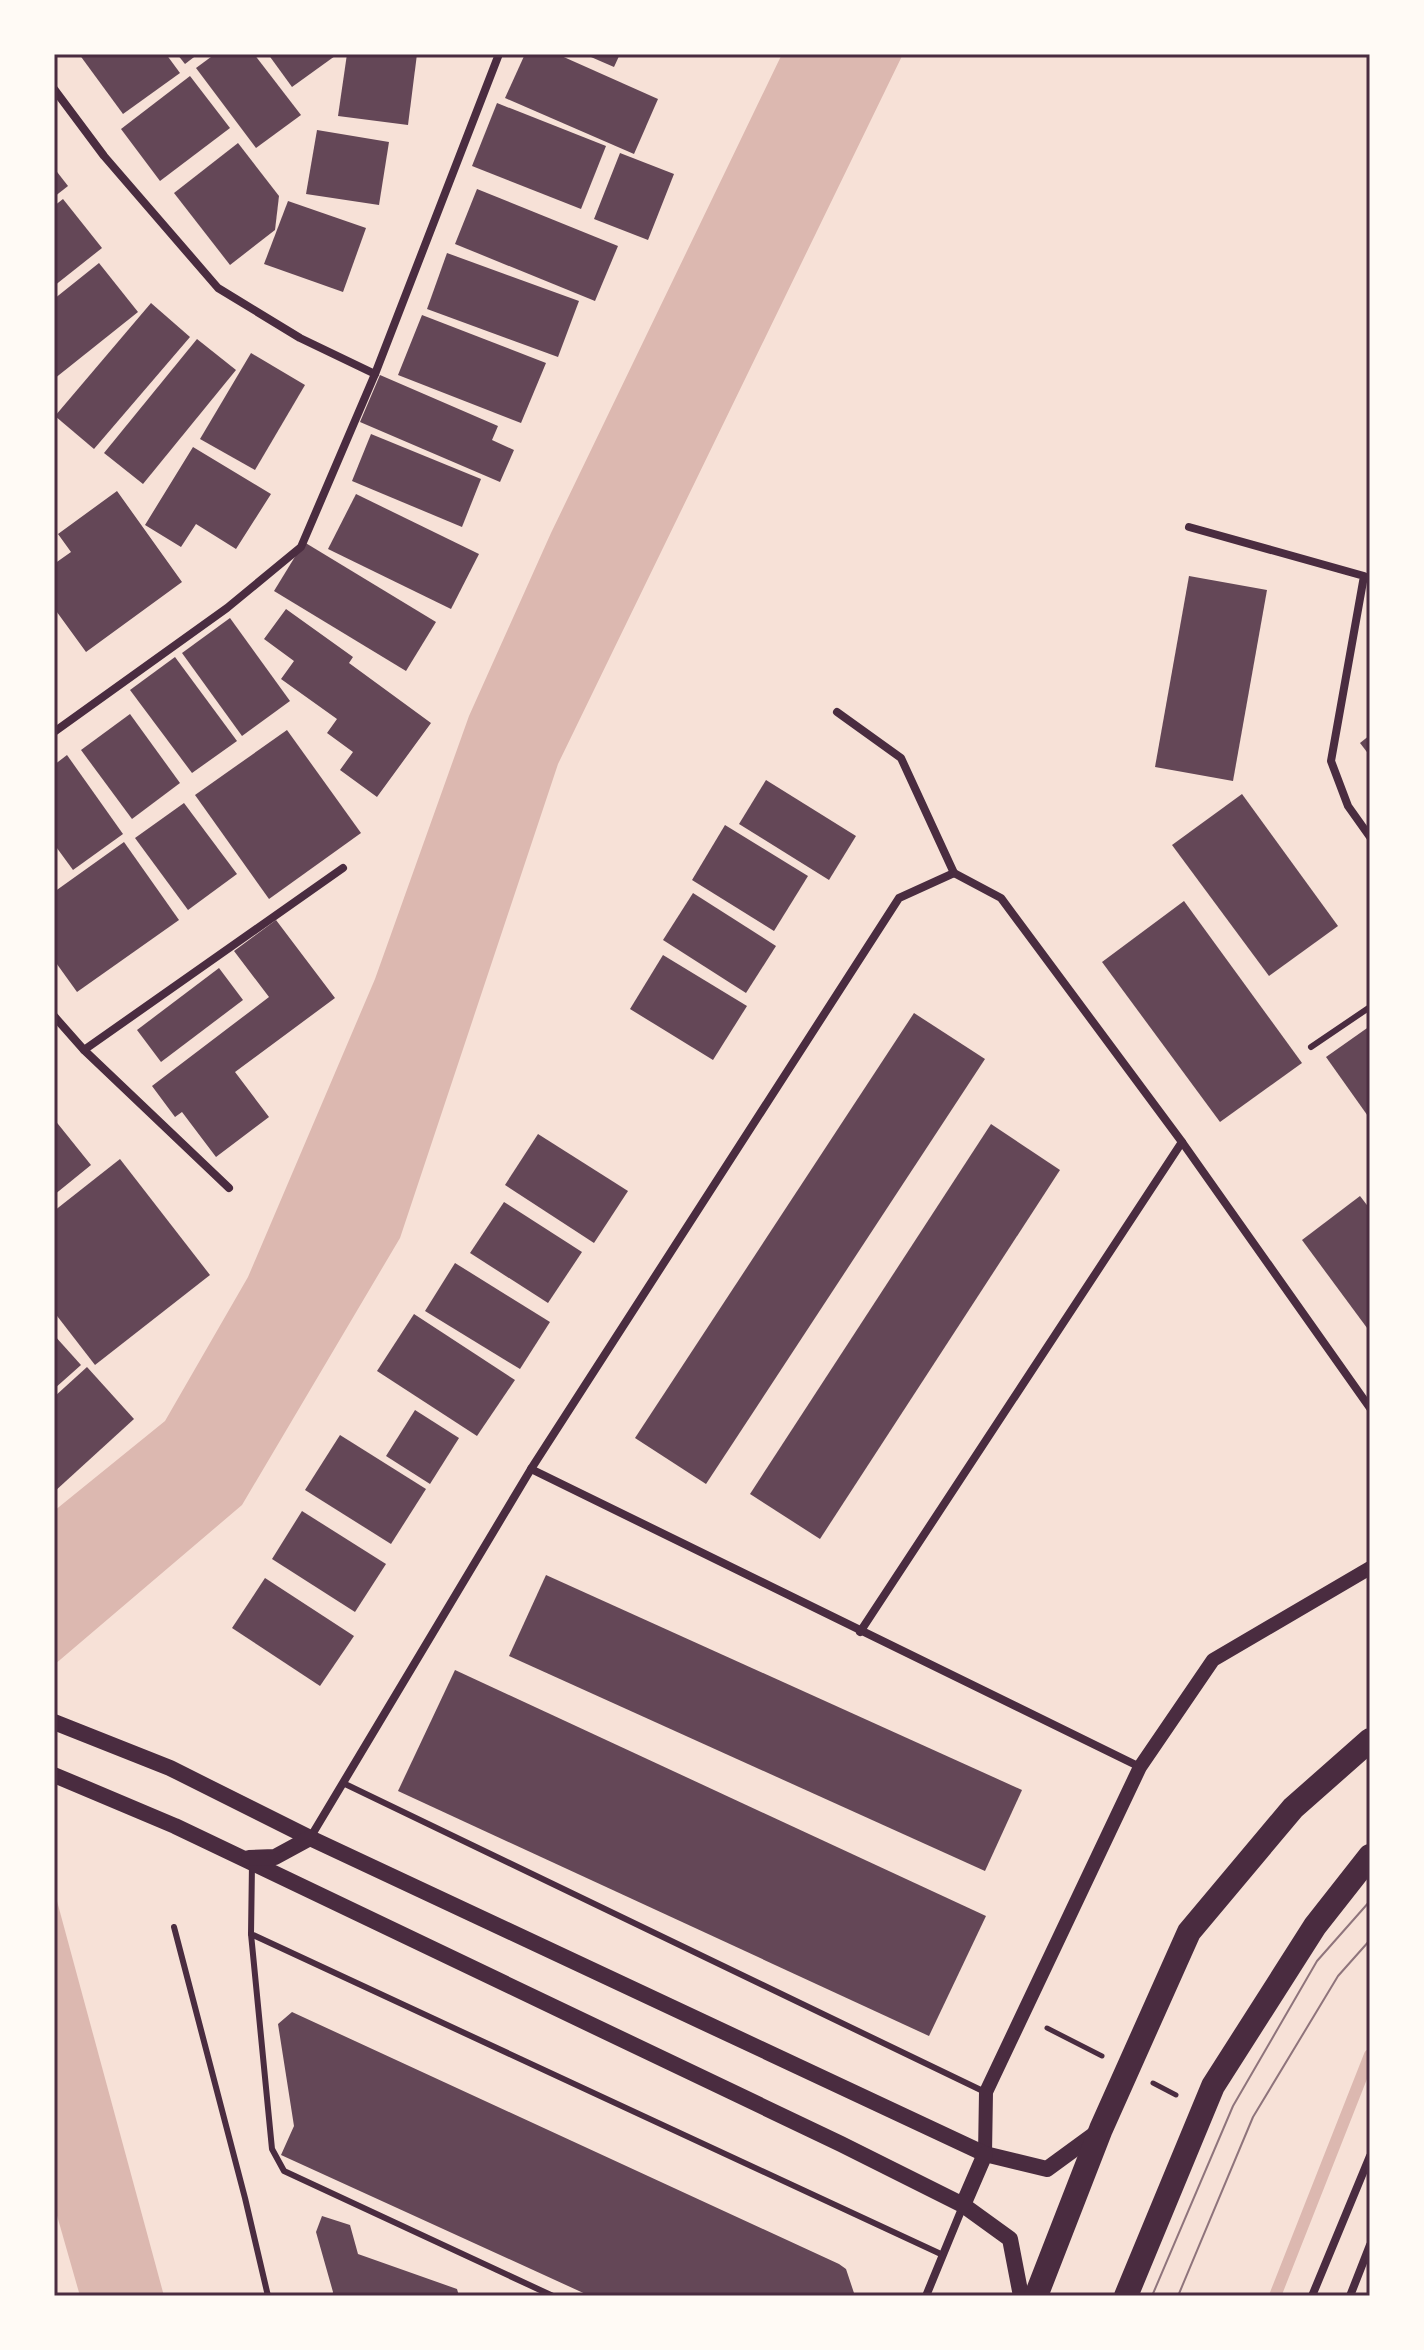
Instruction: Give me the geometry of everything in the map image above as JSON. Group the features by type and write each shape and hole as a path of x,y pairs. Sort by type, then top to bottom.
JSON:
{"highway":[{"path":"1036,2296 1101,2129 1189,1932 1293,1808 1370,1740"},
{"path":"1126,2296 1213,2086 1315,1926 1370,1856"}],"main road":[{"path":"54,1722 170,1768 310,1838 985,2154 1047,2169 1101,2129"},
{"path":"54,1775 248,1860 963,2205 1010,2239 1021,2296"},
{"path":"248,1860 275,1857 310,1838"},
{"path":"963,2205 985,2154"}],"street":[{"path":"54,732 227,608 301,547 375,374 499,54"},
{"path":"54,89 104,156 218,288 300,338 375,374"},
{"path":"1189,527 1364,576 1331,761 1348,806 1370,837"},
{"path":"837,712 901,758 954,873 1001,898 1182,1142 1370,1408"},
{"path":"84,1050 343,868"},
{"path":"310,1838 531,1469 899,898 954,873"},
{"path":"54,1016 84,1050 229,1188"},
{"path":"860,1632 1182,1142"},
{"path":"531,1469 1140,1767"},
{"path":"985,2154 986,2092 1140,1767 1213,1660 1370,1568"},
{"path":"1312,2296 1370,2156"},
{"path":"926,2296 963,2205"},
{"path":"1350,2296 1370,2245"}],"lane":[{"path":"1311,1047 1370,1007"},
{"path":"343,1783 986,2092"},
{"path":"248,1860 251,1934 272,2149 284,2171 553,2296"},
{"path":"174,1927 268,2296"},
{"path":"251,1934 943,2255"}],"shaded area":[{"path":"782,54 903,54 558,764 400,1238 242,1505 54,1665 54,1511 165,1421 248,1277 375,979 469,716 551,533"},
{"path":"54,1890 164,2296 80,2296 54,2205"}],"building":[{"path":"79,54 166,54 180,73 123,114"},
{"path":"177,54 198,54 185,64"},
{"path":"215,54 254,54 301,115 256,148 196,68"},
{"path":"268,54 333,54 335,56 292,87"},
{"path":"347,54 417,54 408,125 338,116"},
{"path":"525,54 557,54 658,99 634,154 505,98"},
{"path":"584,54 620,54 614,67"},
{"path":"190,76 230,128 160,181 121,129"},
{"path":"497,103 606,146 581,209 472,166"},
{"path":"317,130 389,142 379,205 306,194"},
{"path":"238,143 279,196 275,230 230,265 174,193"},
{"path":"620,153 674,174 648,240 594,219"},
{"path":"54,168 68,186 54,197"},
{"path":"477,189 618,246 595,301 455,244"},
{"path":"63,199 102,248 54,286 54,206"},
{"path":"288,201 366,228 343,292 264,264"},
{"path":"447,253 579,301 558,357 427,309"},
{"path":"99,263 138,312 54,379 54,299"},
{"path":"151,303 190,337 94,449 55,416"},
{"path":"422,315 546,363 521,423 398,375"},
{"path":"197,339 236,370 143,484 104,453"},
{"path":"251,353 305,385 255,470 200,439"},
{"path":"380,375 498,426 492,440 514,450 500,482 360,422"},
{"path":"371,434 481,479 462,527 352,481"},
{"path":"193,447 271,494 236,549 196,524 181,547 145,525"},
{"path":"117,491 182,582 86,652 54,608 54,564 71,552 58,534"},
{"path":"356,494 479,554 451,609 328,549"},
{"path":"304,542 436,622 406,671 274,591"},
{"path":"1189,576 1267,590 1233,781 1155,767"},
{"path":"286,609 353,657 349,663 431,723 377,797 340,770 353,752 327,733 337,719 281,679 294,661 264,639"},
{"path":"230,618 290,701 242,736 182,653"},
{"path":"175,657 237,741 192,773 130,690"},
{"path":"130,714 180,783 132,819 81,750"},
{"path":"287,730 361,833 269,899 195,795"},
{"path":"1370,735 1370,756 1360,743"},
{"path":"67,755 123,834 73,870 54,844 54,765"},
{"path":"766,780 856,836 829,880 739,824"},
{"path":"1242,794 1338,926 1269,976 1172,845"},
{"path":"184,803 237,874 188,910 135,838"},
{"path":"725,825 808,876 774,931 692,880"},
{"path":"124,842 179,920 77,992 54,960 54,892"},
{"path":"693,893 776,946 746,993 663,940"},
{"path":"1184,901 1302,1063 1220,1122 1102,962"},
{"path":"276,920 335,998 235,1072 269,1117 216,1157 182,1112 175,1117 152,1086 269,997 234,951"},
{"path":"663,955 747,1006 713,1060 630,1009"},
{"path":"219,968 243,1000 161,1062 137,1030"},
{"path":"914,1013 985,1059 706,1484 635,1438"},
{"path":"1370,1026 1370,1119 1326,1057"},
{"path":"54,1119 91,1165 54,1195"},
{"path":"991,1124 1060,1170 820,1539 750,1494"},
{"path":"538,1134 628,1191 594,1243 505,1185"},
{"path":"120,1159 210,1275 95,1365 54,1312 54,1211"},
{"path":"1360,1196 1370,1209 1370,1332 1302,1240"},
{"path":"504,1202 582,1252 548,1303 470,1253"},
{"path":"455,1263 550,1322 520,1369 425,1311"},
{"path":"414,1314 515,1380 477,1436 377,1371"},
{"path":"54,1335 81,1365 54,1389"},
{"path":"87,1367 134,1419 54,1492 54,1397"},
{"path":"415,1410 459,1438 430,1484 386,1456"},
{"path":"340,1435 426,1489 391,1544 305,1490"},
{"path":"302,1511 386,1564 355,1612 272,1559"},
{"path":"546,1575 1022,1790 985,1871 509,1656"},
{"path":"265,1578 354,1636 320,1686 232,1628"},
{"path":"455,1670 986,1916 929,2036 398,1791"},
{"path":"292,2012 839,2264 846,2269 855,2296 590,2296 281,2155 294,2126 278,2024"},
{"path":"322,2216 350,2225 358,2254 457,2289 459,2296 332,2296 316,2232"}],"waterway":[{"path":"1275,2296 1370,2055"}],"tram line":[{"path":"1152,2296 1233,2106 1317,1961 1370,1901"},
{"path":"1178,2296 1253,2117 1338,1976 1370,1940"}]}
